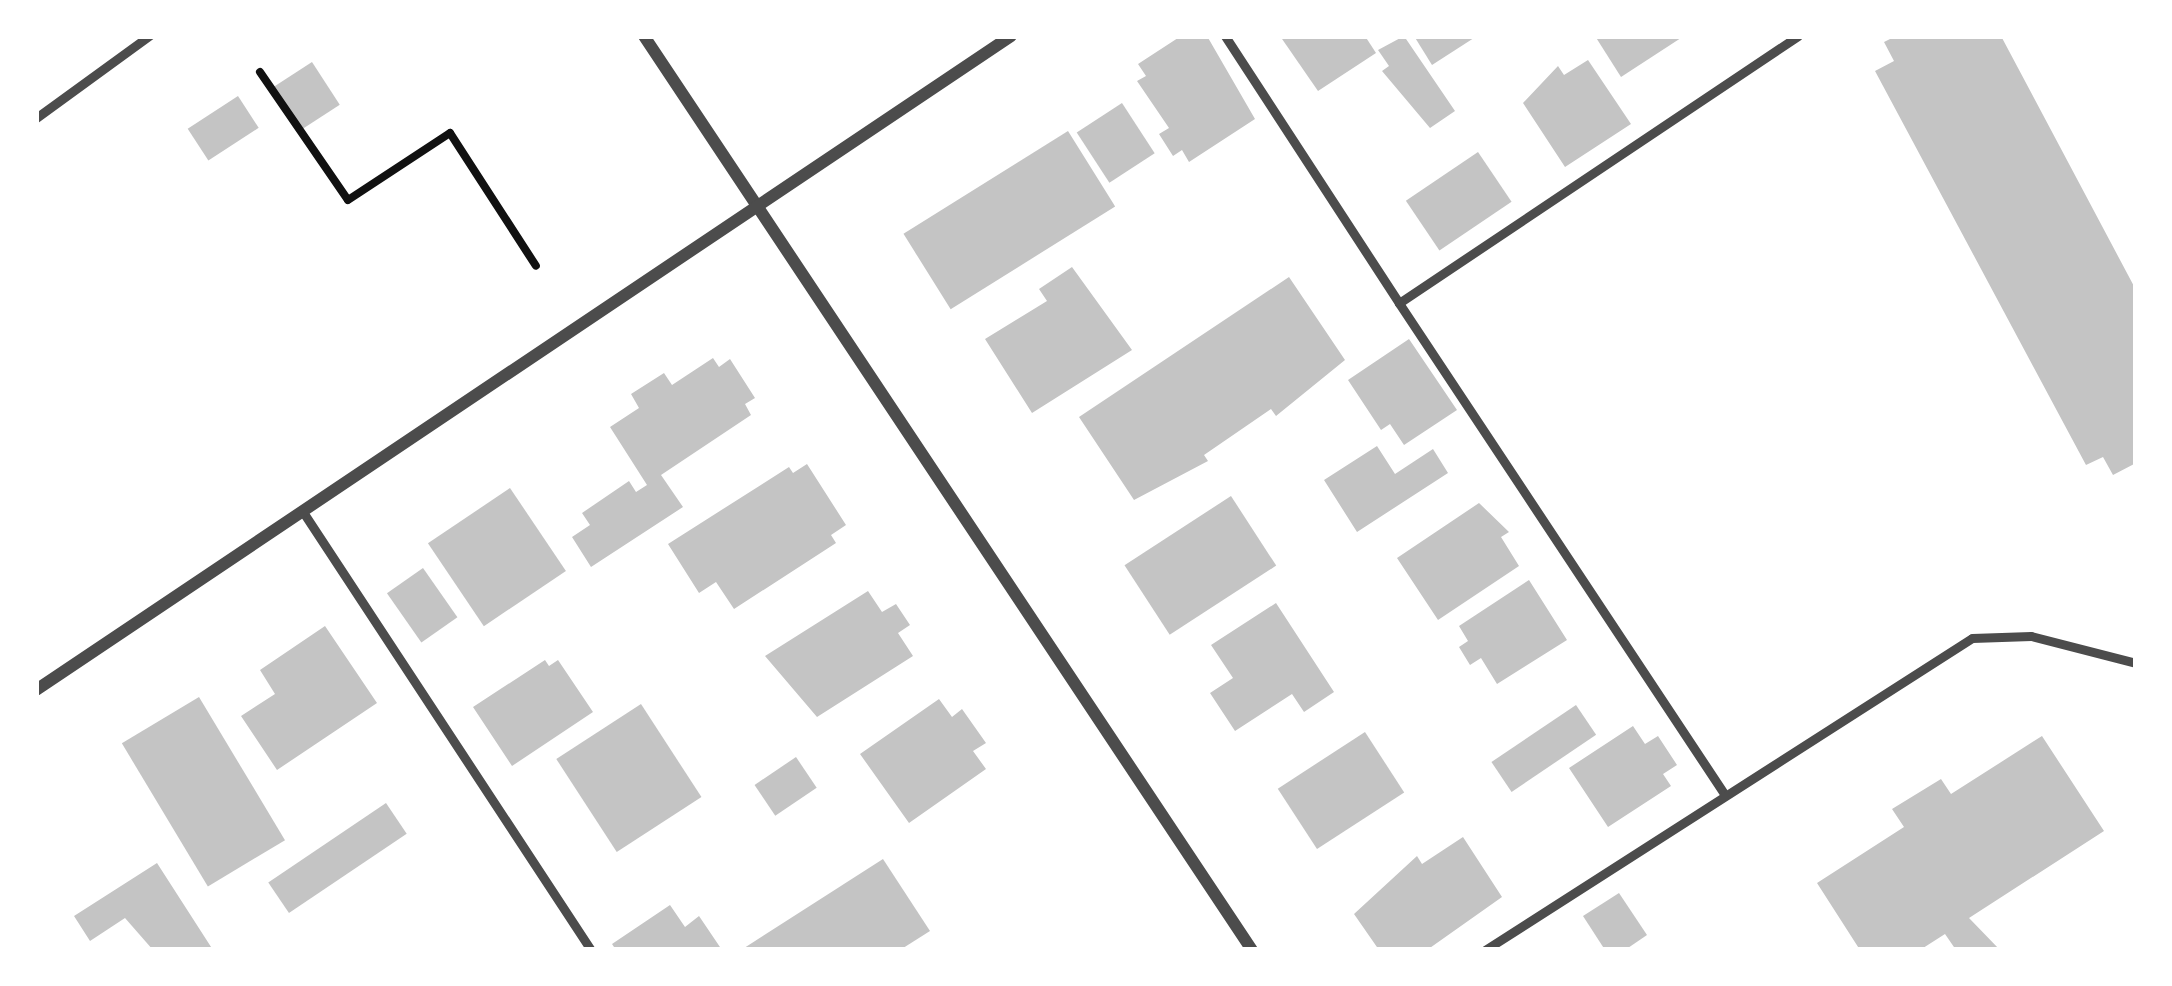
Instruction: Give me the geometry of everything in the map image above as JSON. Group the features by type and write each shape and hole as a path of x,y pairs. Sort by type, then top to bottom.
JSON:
{"street":[{"path":"644,36 1252,950"},
{"path":"36,691 1010,36"}],"lane":[{"path":"36,118 148,36"},
{"path":"1226,36 1723,792"},
{"path":"1399,303 1798,36"},
{"path":"304,515 591,950"},
{"path":"1485,950 1723,792 1972,638 2031,636 2136,662"}],"path":[{"path":"260,72 348,200 449,133 536,266"}],"building":[{"path":"1181,36 1207,36 1255,119 1189,162 1182,150 1173,156 1159,134 1169,128 1137,81 1146,76 1138,64"},
{"path":"1280,36 1365,36 1376,53 1318,91"},
{"path":"1404,36 1455,111 1430,128 1382,71 1389,66 1378,50"},
{"path":"1414,36 1477,36 1432,65"},
{"path":"1595,36 1684,36 1621,77"},
{"path":"1896,36 2001,36 2136,290 2136,463 2113,475 2103,457 2086,465 1875,71 1894,61 1884,42"},
{"path":"1588,60 1631,124 1565,167 1523,103 1558,66 1564,75"},
{"path":"312,62 340,105 297,133 269,90"},
{"path":"238,96 259,128 208,161 188,129"},
{"path":"1122,103 1155,153 1109,183 1077,132"},
{"path":"1068,131 1115,206 951,309 903,234"},
{"path":"1478,152 1512,202 1439,250 1406,201"},
{"path":"1072,267 1132,350 1032,413 985,339 1047,301 1039,289"},
{"path":"1289,277 1345,360 1276,416 1271,409 1204,455 1208,461 1134,500 1079,417"},
{"path":"1409,339 1457,410 1404,445 1390,424 1381,430 1348,380"},
{"path":"713,358 719,367 730,359 755,398 745,404 751,415 661,475 683,507 591,567 572,537 590,525 582,513 629,481 636,492 647,485 610,427 639,408 631,394 664,373 672,385"},
{"path":"1377,446 1395,474 1433,449 1448,473 1357,532 1324,480"},
{"path":"807,464 846,525 831,535 836,543 734,609 716,582 699,593 668,544 789,467 793,473"},
{"path":"510,488 566,571 484,626 428,543"},
{"path":"1231,496 1276,566 1170,635 1124,565"},
{"path":"1479,503 1509,532 1501,537 1519,566 1438,620 1397,558"},
{"path":"423,568 457,617 421,642 387,593"},
{"path":"1529,580 1567,640 1497,684 1481,658 1470,665 1459,647 1468,641 1459,626"},
{"path":"868,591 882,612 896,604 910,625 898,633 913,656 817,717 765,656"},
{"path":"1276,603 1334,692 1304,712 1292,694 1235,731 1210,693 1233,678 1211,645"},
{"path":"325,626 377,703 277,770 241,716 275,694 260,670"},
{"path":"545,660 549,666 558,660 593,712 512,766 473,707"},
{"path":"199,697 285,840 208,887 122,743"},
{"path":"939,699 952,717 962,709 986,743 973,751 986,769 909,823 860,754"},
{"path":"641,704 701,797 617,852 556,759"},
{"path":"1576,705 1596,735 1512,792 1491,762"},
{"path":"1633,726 1645,744 1658,736 1677,765 1663,774 1671,786 1608,827 1569,768"},
{"path":"1365,732 1404,792 1317,849 1278,789"},
{"path":"2042,736 2104,831 1969,918 2000,950 1956,950 1945,934 1920,950 1860,950 1817,883 1904,827 1892,809 1941,779 1951,794"},
{"path":"796,757 817,788 775,816 755,785"},
{"path":"386,803 407,834 289,913 268,882"},
{"path":"1463,837 1502,897 1427,950 1379,950 1354,914 1417,856 1422,864"},
{"path":"883,859 930,931 900,950 741,950"},
{"path":"157,863 213,950 153,950 125,918 90,941 74,916"},
{"path":"1619,893 1647,935 1625,950 1605,950 1583,916"},
{"path":"670,905 685,927 699,916 722,950 616,950 612,944"}]}
